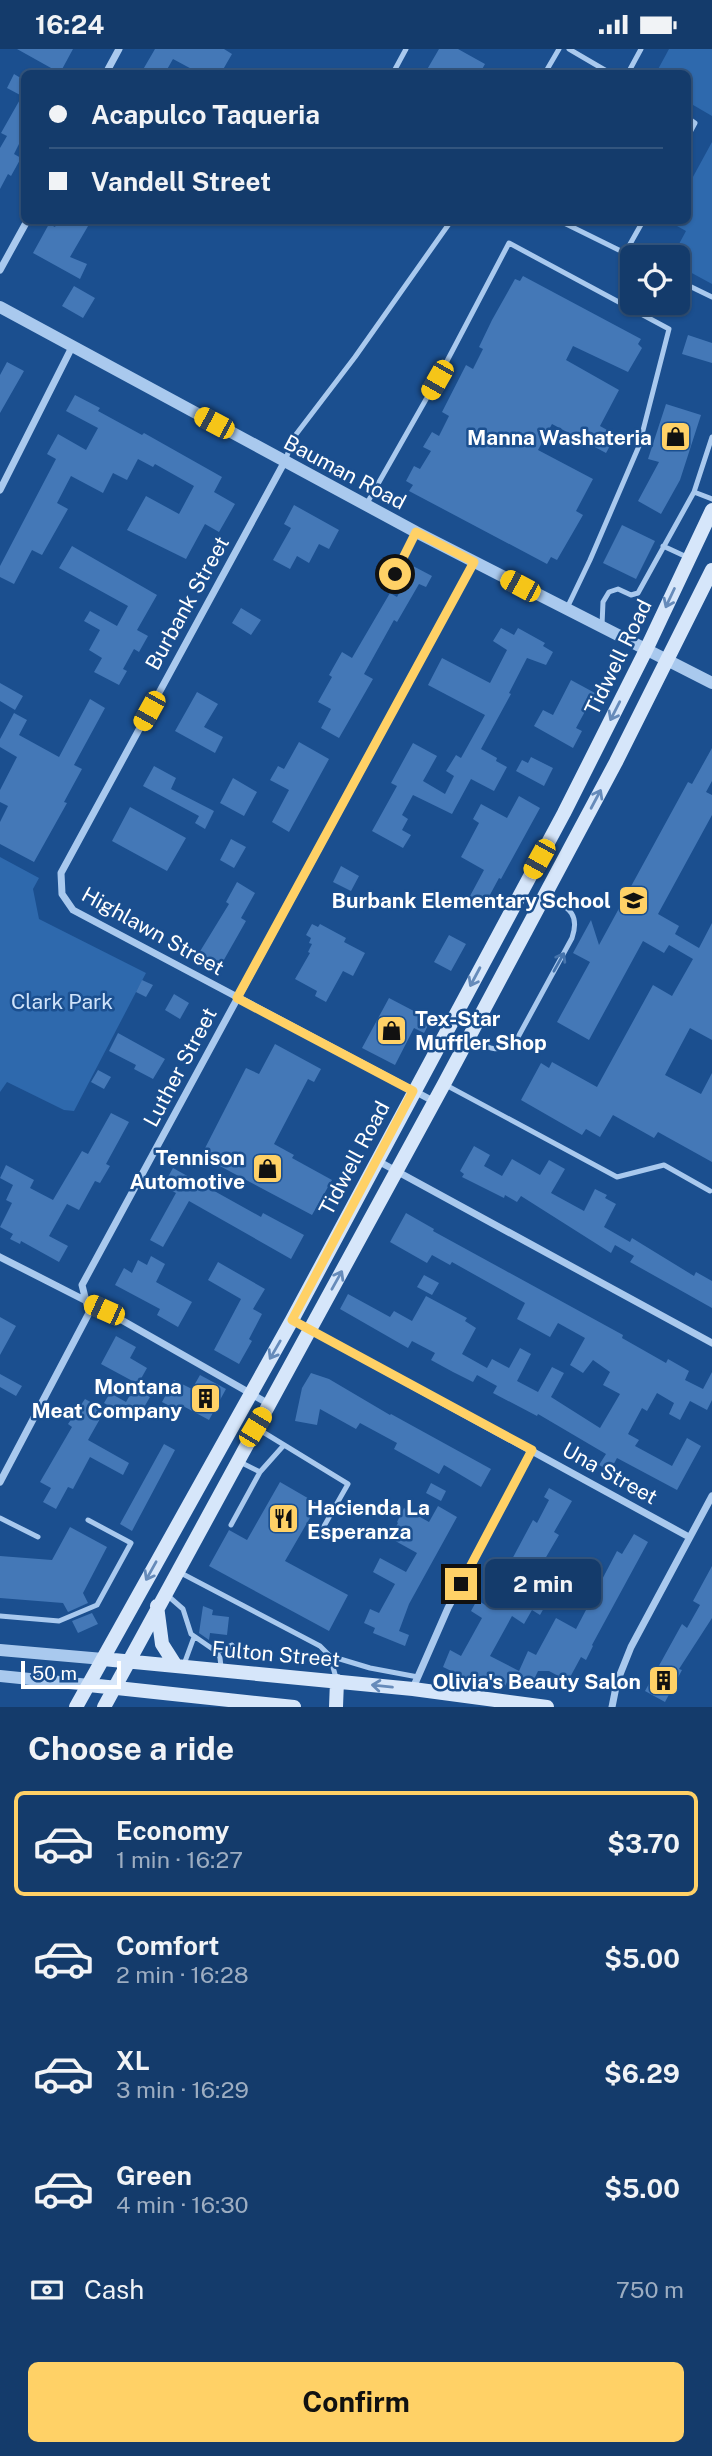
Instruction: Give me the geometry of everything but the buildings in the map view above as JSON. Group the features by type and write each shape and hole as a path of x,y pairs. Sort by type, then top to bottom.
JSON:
{"main road":[{"name":"Tidwell Road","path":"76,1707 292,1320 564,813 646,650 712,510"},
{"name":"Tidwell Road","path":"104,1707 435,1102 584,822 712,570"},
{"path":"564,813 584,822"},
{"path":"489,950 509,962"},
{"path":"199,1485 218,1495"},
{"path":"161,1600 162,1644 180,1666"},
{"name":"Fulton Street","path":"103,1659 337,1681 415,1683 475,1702 547,1707"},
{"path":"336,1707 337,1681"},
{"path":"89,1685 197,1700 295,1707"}],"street":[{"path":"108,70 119,49"},
{"path":"0,270 25,224"},
{"name":"Bauman Road","path":"0,307 416,532 712,683"},
{"path":"0,490 72,347"},
{"name":"Burbank Street","path":"61,873 285,461"},
{"name":"Luther Street","path":"0,1482 89,1313 82,1285 474,562"},
{"name":"Highlawn Street","path":"61,873 62,894 73,910 435,1102"},
{"path":"376,1160 712,1343"},
{"path":"0,1257 104,1310 269,1404"},
{"name":"Una Street","path":"292,1320 690,1537"},
{"path":"415,1683 448,1608 532,1450"},
{"path":"612,1707 617,1682 631,1647 712,1496"},
{"name":"Fulton Street","path":"0,1650 103,1659"},
{"path":"0,1676 89,1685"}],"lane":[{"path":"395,70 406,49"},
{"path":"547,70 559,49"},
{"path":"569,49 605,70"},
{"path":"630,70 640,49"},
{"path":"285,461 294,436 355,357 449,224"},
{"path":"566,224 620,251"},
{"path":"630,245 641,224"},
{"path":"366,505 437,380 509,243 668,329 639,446 566,610"},
{"path":"690,286 712,297"},
{"path":"602,628 603,602 609,592 618,589 631,595 638,593 694,492 712,437"},
{"path":"694,492 712,499"},
{"path":"395,574 416,532"},
{"path":"663,546 689,558"},
{"path":"469,1038 496,1050 505,1048 517,1039 572,938 576,927 574,916 546,894"},
{"path":"444,1084 617,1177 664,1165 710,1191"},
{"path":"255,1427 348,1484 319,1535"},
{"path":"231,1525 260,1472 284,1445"},
{"path":"237,1460 260,1472"},
{"path":"0,1518 38,1537"},
{"path":"0,1616 59,1621 97,1605 131,1543 88,1520"},
{"path":"177,1571 320,1646 330,1656 415,1683"},
{"path":"161,1600 183,1609 194,1637 217,1652 221,1670"},
{"path":"180,1666 194,1637"},
{"path":"217,1652 232,1645"},
{"path":"330,1656 337,1681"}],"green space":[{"path":"669,49 712,49 712,116 691,104 691,70 658,70"},
{"path":"712,142 712,284 690,272 690,245 678,245 686,231 673,224 691,224 691,180"},
{"name":"Clark Park","path":"0,857 39,878 33,889 39,919 146,973 74,1111 64,1110 7,1082 0,1092"}],"place":[{"name":"Manna Washateria","path":"675,437"},
{"name":"Burbank Elementary School","path":"634,900"},
{"name":"Tex-Star Muffler Shop","path":"392,1030"},
{"name":"Tennison Automotive","path":"268,1169"},
{"name":"Montana Meat Company","path":"205,1398"},
{"name":"Hacienda La Esperanza","path":"284,1519"},
{"name":"Olivia's Beauty Salon","path":"664,1681"}],"route":[{"path":"395,574 416,532 474,562 237,998 413,1091 292,1320 532,1450 461,1584"}]}
